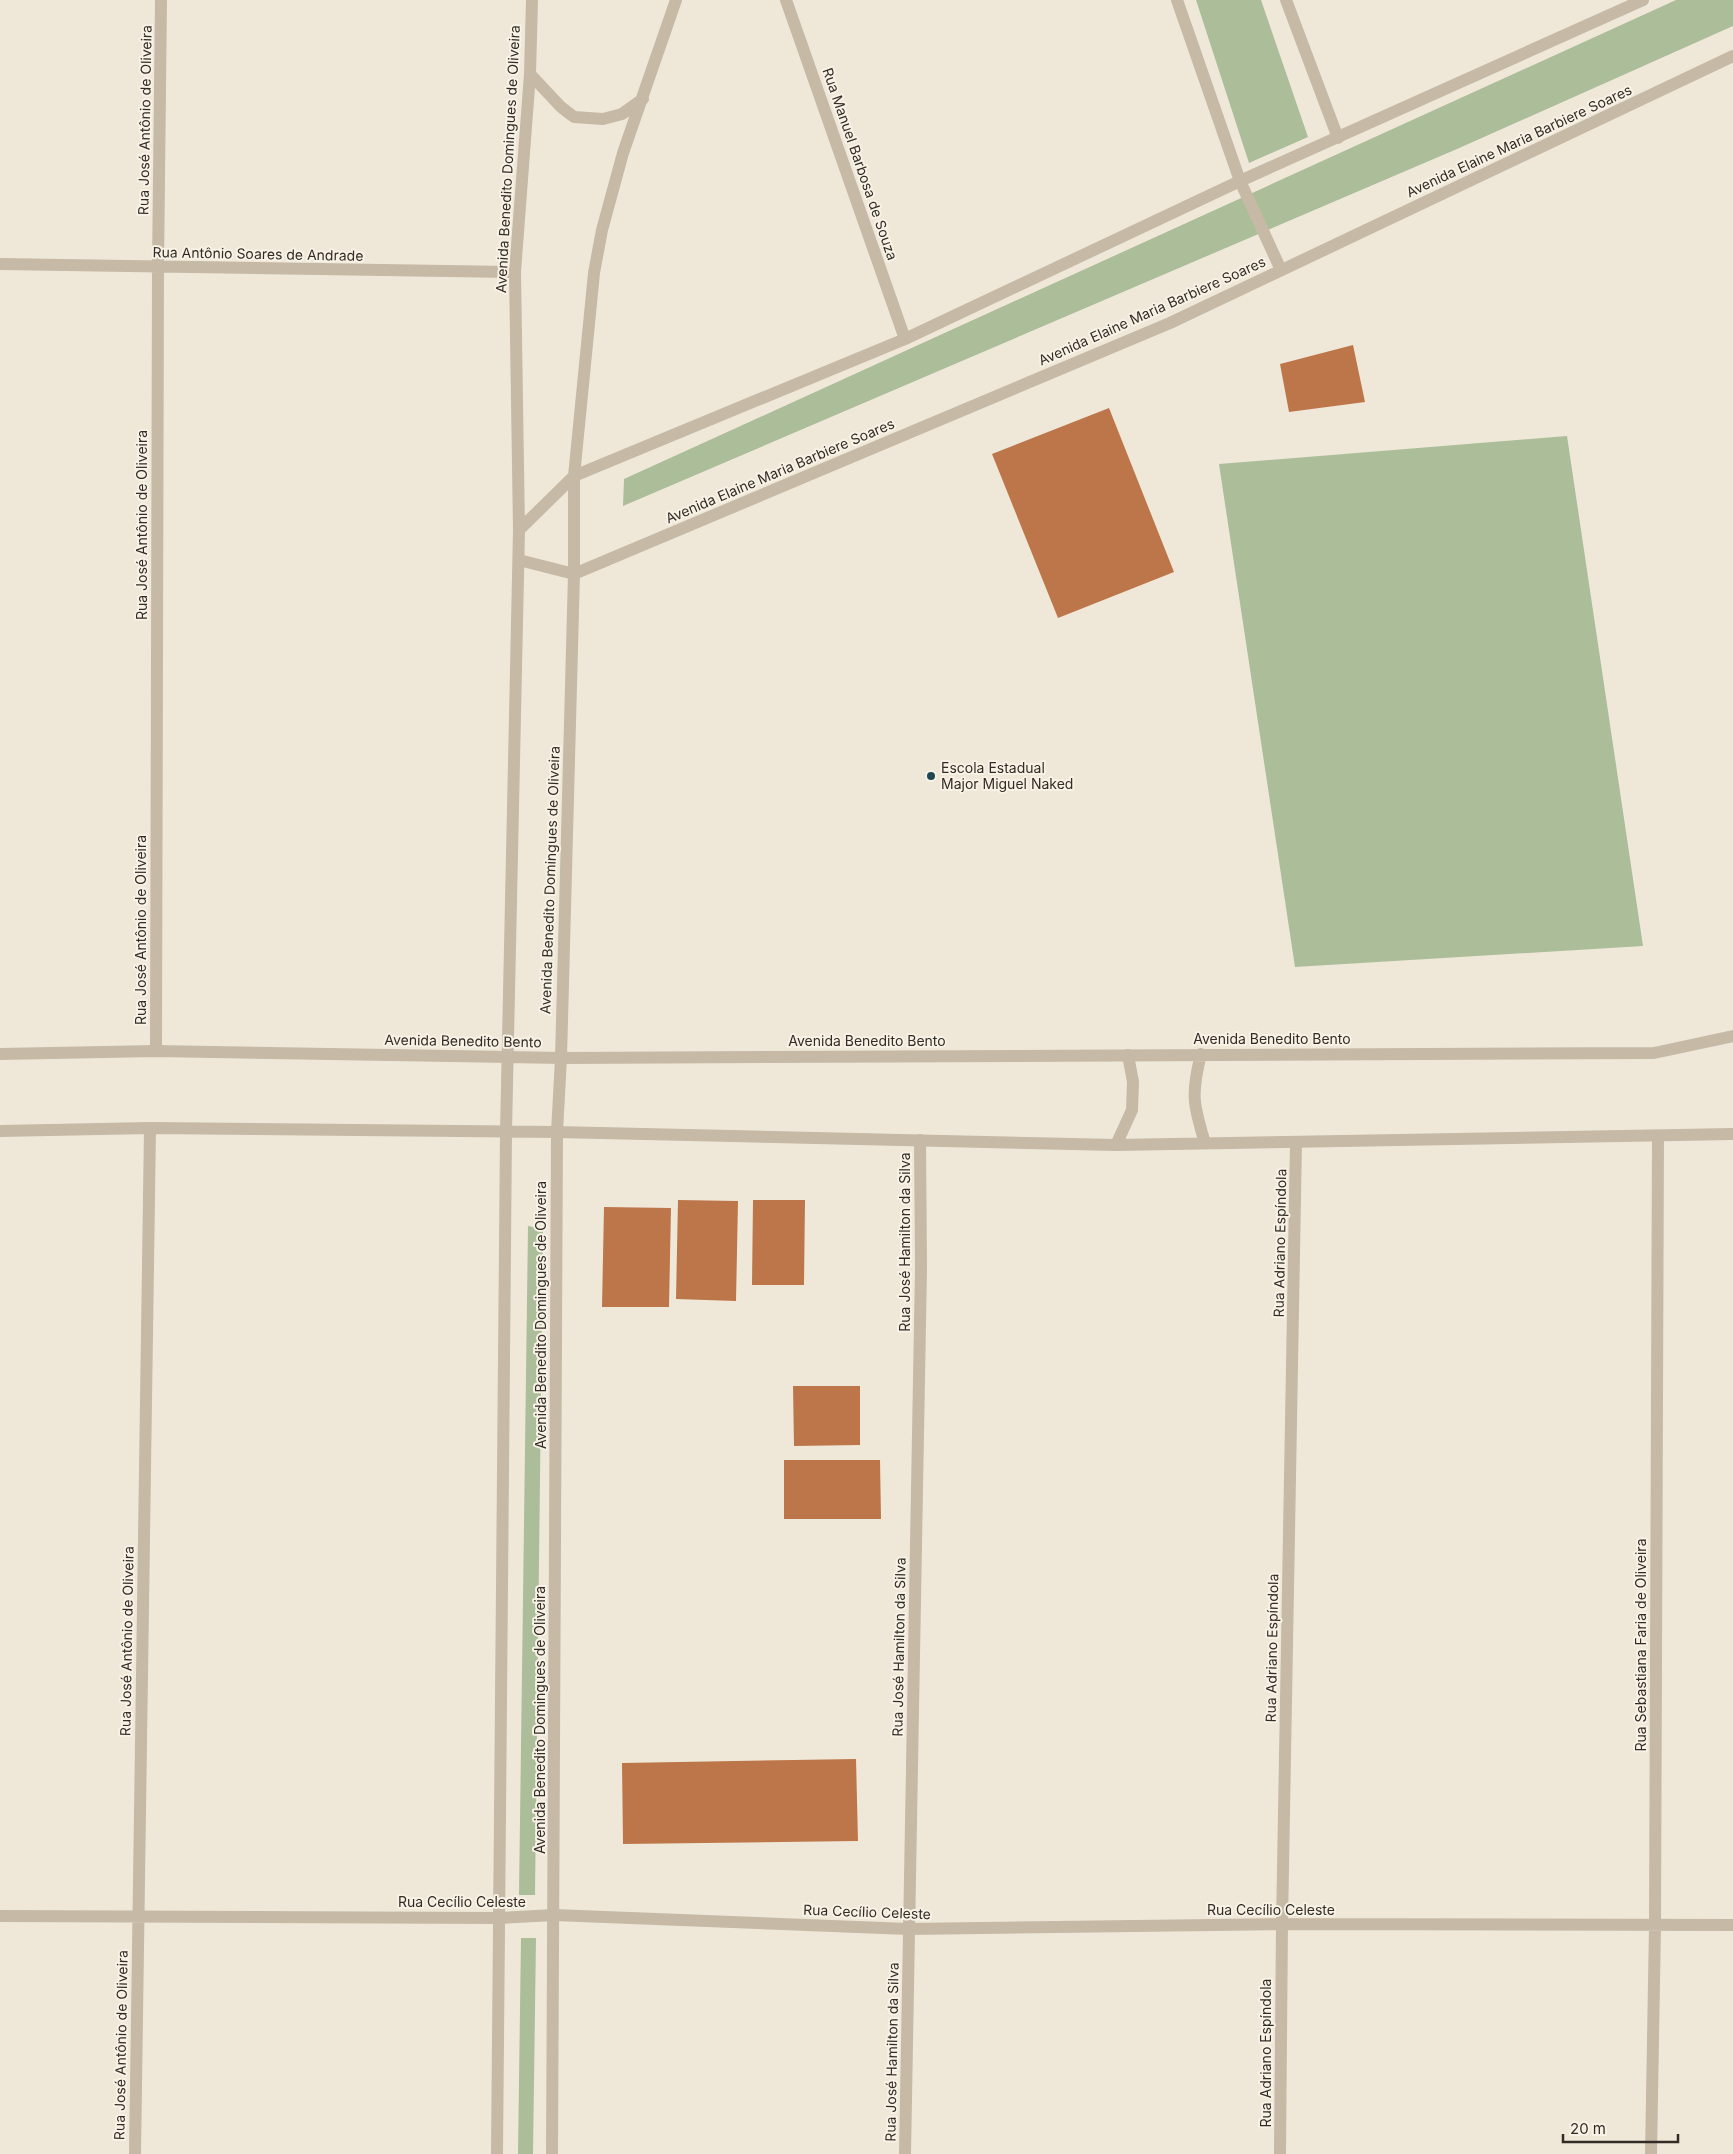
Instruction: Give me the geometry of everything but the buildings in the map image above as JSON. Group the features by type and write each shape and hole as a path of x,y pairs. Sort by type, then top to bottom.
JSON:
{"street":[{"name":"Rua José Antônio de Oliveira","path":"156,1051 158,268 161,0"},
{"name":"Avenida Benedito Domingues de Oliveira","path":"497,2154 506,1132 519,560 515,272 530,74 532,0"},
{"name":"Avenida Benedito Domingues de Oliveira","path":"552,2154 556,1132 561,1058 574,574 574,476 594,273 602,230 623,153 676,0"},
{"name":"Rua Manuel Barbosa de Souza","path":"786,0 905,339"},
{"path":"1177,0 1240,181 1281,270"},
{"path":"1286,0 1338,138"},
{"path":"519,530 574,476 905,339 1240,181 1644,0"},
{"name":"Avenida Elaine Maria Barbiere Soares","path":"574,574 1170,323 1733,56"},
{"path":"530,74 574,118 603,119 622,114 643,99"},
{"name":"Rua Antônio Soares de Andrade","path":"0,264 158,268 515,272"},
{"path":"519,560 574,574"},
{"name":"Avenida Benedito Bento","path":"0,1054 156,1051 561,1058 1654,1053 1733,1036"},
{"path":"1201,1054 1193,1084 1195,1110 1205,1143"},
{"path":"1116,1145 1132,1110 1133,1082 1128,1055"},
{"name":"Rua José Antônio de Oliveira","path":"135,2154 150,1128"},
{"path":"0,1131 150,1128 556,1132 1116,1145 1733,1134"},
{"name":"Rua Sebastiana Faria de Oliveira","path":"1651,2154 1655,1926 1658,1136"},
{"name":"Rua José Hamilton da Silva","path":"905,2154 921,1268 920,1140"},
{"name":"Rua Adriano Espíndola","path":"1280,2154 1282,1924 1296,1142"},
{"name":"Rua Cecílio Celeste","path":"0,1916 499,1918 554,1916 908,1929 1282,1924 1655,1926 1733,1924"}],"green space":[{"path":"1196,0 1261,0 1308,137 1249,163"},
{"path":"1676,0 1733,0 1733,26 1457,149 623,506 624,479"},
{"path":"1567,436 1643,946 1295,967 1219,464"},
{"path":"528,1226 543,1229 535,1895 519,1895"},
{"path":"521,1938 536,1938 533,2154 518,2154"}],"place":[{"name":"Escola Estadual Major Miguel Naked","path":"931,776"}]}
